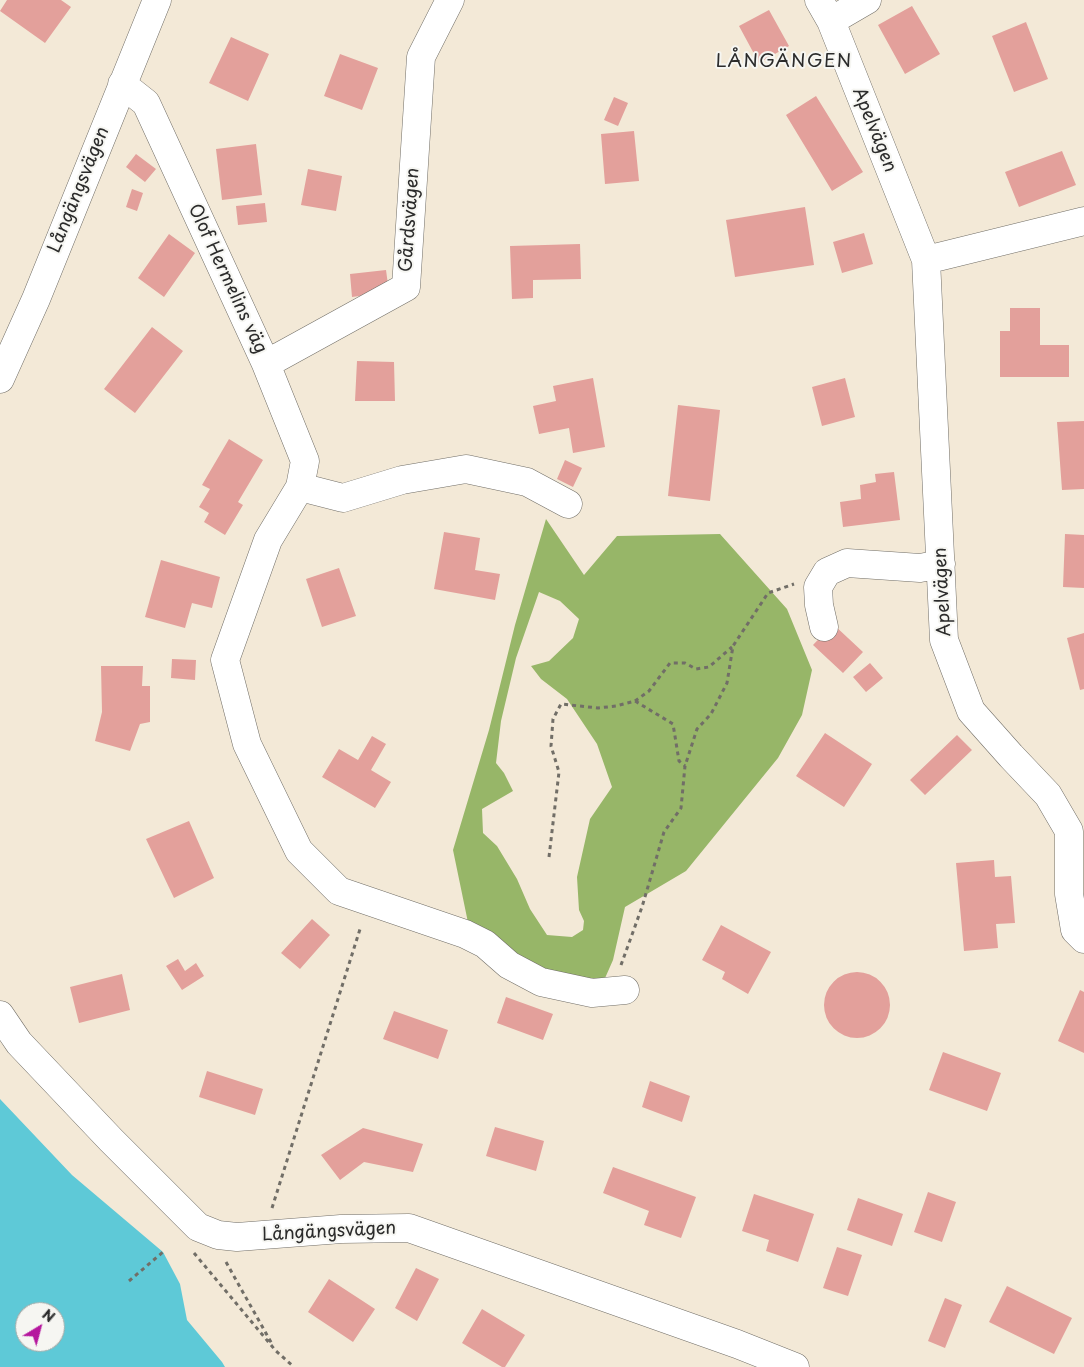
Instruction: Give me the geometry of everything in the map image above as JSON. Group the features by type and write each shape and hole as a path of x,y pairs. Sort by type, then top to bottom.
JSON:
{"street":[{"name":"Långängsvägen","path":"0,379 36,299 157,0"},
{"name":"Gårdsvägen","path":"266,364 406,287 421,57 450,0"},
{"path":"825,10 867,0"},
{"name":"Apelvägen","path":"825,10 926,260 944,640 971,711 1048,796 1069,831 1069,894 1075,930 1084,940"},
{"name":"Olof Hermelins väg","path":"122,84 146,103 266,364 306,460 300,487 268,540 225,660 247,744 299,851 339,892 465,934 485,944 509,965 542,982 592,993 619,991"},
{"path":"926,260 1084,221"},
{"path":"300,487 343,498 402,480 466,469 527,482 568,504"},
{"path":"824,627 819,605 818,587 827,572 847,563 920,568 941,564"},
{"name":"Långängsvägen","path":"0,1014 19,1043 118,1147 198,1227 218,1235 237,1237 341,1229 409,1228 791,1366"}],"path":[{"path":"550,856 559,772 551,746 553,719 561,704 598,708 635,702 649,691 670,662 685,663 696,669 709,667 732,646 768,593 827,572"},
{"path":"619,991 664,832 681,808 685,766 697,729 711,714 727,683 732,646"},
{"path":"635,702 672,724 679,762 685,766"},
{"path":"263,1235 369,902"},
{"path":"218,1235 222,1254 276,1351"},
{"path":"129,1281 163,1252"}],"green space":[{"path":"546,519 584,575 617,536 720,534 787,609 812,670 802,715 778,758 686,871 625,907 613,960 602,985 560,982 471,937 453,850 489,730 515,625","holes":["539,592 560,601 579,619 573,638 549,661 531,666 541,679 567,699 597,744 612,787 590,819 577,877 579,910 584,921 583,930 572,937 547,935 530,909 517,879 497,846 483,833 482,809 513,791 504,773 496,763 501,721 516,658"]}],"water":[{"path":"0,1099 72,1175 163,1252 180,1284 187,1320 225,1367 0,1367"}],"building":[{"path":"7,0 61,0 71,7 45,43 0,11"},
{"path":"912,6 940,54 905,74 878,25"},
{"path":"769,10 789,46 759,63 739,26"},
{"path":"1026,22 1048,79 1014,92 992,36"},
{"path":"231,37 269,54 248,101 209,83"},
{"path":"340,54 378,68 362,110 324,96"},
{"path":"816,96 863,172 832,191 786,115"},
{"path":"614,97 628,103 618,126 604,120"},
{"path":"634,131 639,181 605,184 601,134"},
{"path":"256,144 262,195 222,200 216,149"},
{"path":"1062,151 1076,185 1019,207 1005,172"},
{"path":"136,154 156,169 145,182 126,167"},
{"path":"308,169 342,176 336,211 301,205"},
{"path":"132,189 143,193 137,211 126,207"},
{"path":"265,203 267,222 238,225 236,206"},
{"path":"805,207 814,265 735,277 726,220"},
{"path":"864,233 873,264 842,273 833,242"},
{"path":"169,234 195,253 164,297 138,278"},
{"path":"580,244 581,279 533,280 533,298 512,299 510,246"},
{"path":"386,270 389,292 352,297 350,274"},
{"path":"1010,308 1040,308 1040,345 1069,345 1069,377 1000,377 1000,331 1010,331"},
{"path":"152,327 183,351 135,413 104,389"},
{"path":"357,361 394,362 395,401 355,401"},
{"path":"593,378 605,447 573,453 569,428 539,434 533,406 556,401 553,386"},
{"path":"845,378 855,417 822,426 812,387"},
{"path":"678,405 720,410 710,501 668,496"},
{"path":"1084,421 1084,489 1062,490 1057,422"},
{"path":"229,439 263,460 238,502 243,505 225,535 204,522 209,513 199,507 210,489 202,485"},
{"path":"565,460 582,468 573,487 557,479"},
{"path":"894,472 900,520 843,527 840,502 861,499 860,485 876,482 875,474"},
{"path":"444,532 480,538 475,570 500,574 495,600 434,589"},
{"path":"1065,534 1084,535 1084,588 1063,587"},
{"path":"161,560 220,577 212,608 192,603 185,628 145,617"},
{"path":"339,568 356,616 322,627 306,579"},
{"path":"833,624 863,652 843,673 813,645"},
{"path":"1084,633 1084,689 1080,690 1067,638"},
{"path":"172,659 196,660 195,680 171,678"},
{"path":"870,663 883,678 866,692 853,677"},
{"path":"101,666 143,666 142,686 150,686 150,722 140,724 130,751 95,741 102,712"},
{"path":"825,733 872,764 844,807 796,776"},
{"path":"957,735 972,750 925,795 910,780"},
{"path":"372,736 386,744 371,770 391,782 375,808 322,777 339,749 358,760"},
{"path":"189,821 214,878 174,898 146,839"},
{"path":"994,860 995,877 1011,876 1015,923 996,924 998,948 964,951 956,863"},
{"path":"312,919 330,935 300,969 281,953"},
{"path":"721,925 771,952 748,994 722,979 725,972 702,960"},
{"path":"178,959 185,971 196,963 204,976 182,990 166,966"},
{"path":"857,972 870,974 880,982 888,992 890,1005 888,1018 880,1028 870,1036 857,1038 844,1036 834,1028 826,1018 824,1005 826,992 834,982 844,974"},
{"path":"122,974 130,1010 79,1023 70,987"},
{"path":"1080,990 1084,992 1084,1053 1058,1041"},
{"path":"506,997 553,1014 543,1040 497,1023"},
{"path":"394,1011 448,1030 438,1059 383,1039"},
{"path":"943,1052 1001,1073 987,1111 929,1090"},
{"path":"207,1071 263,1089 255,1115 199,1097"},
{"path":"650,1081 690,1096 682,1122 642,1107"},
{"path":"495,1127 544,1141 536,1171 486,1156"},
{"path":"363,1128 423,1144 413,1172 364,1162 340,1180 321,1155"},
{"path":"613,1167 696,1197 681,1238 644,1225 649,1211 603,1193"},
{"path":"928,1192 956,1202 942,1242 914,1232"},
{"path":"754,1194 814,1214 798,1262 766,1251 769,1240 742,1231"},
{"path":"858,1198 903,1214 892,1246 847,1230"},
{"path":"837,1247 862,1255 848,1296 823,1288"},
{"path":"416,1268 439,1279 417,1321 395,1308"},
{"path":"329,1279 375,1309 353,1342 308,1312"},
{"path":"1007,1286 1072,1318 1054,1354 989,1322"},
{"path":"945,1298 962,1305 945,1348 928,1341"},
{"path":"482,1309 525,1335 505,1367 462,1343"}],"district":[{"name":"LÅNGÄNGEN","path":"784,62"}]}
